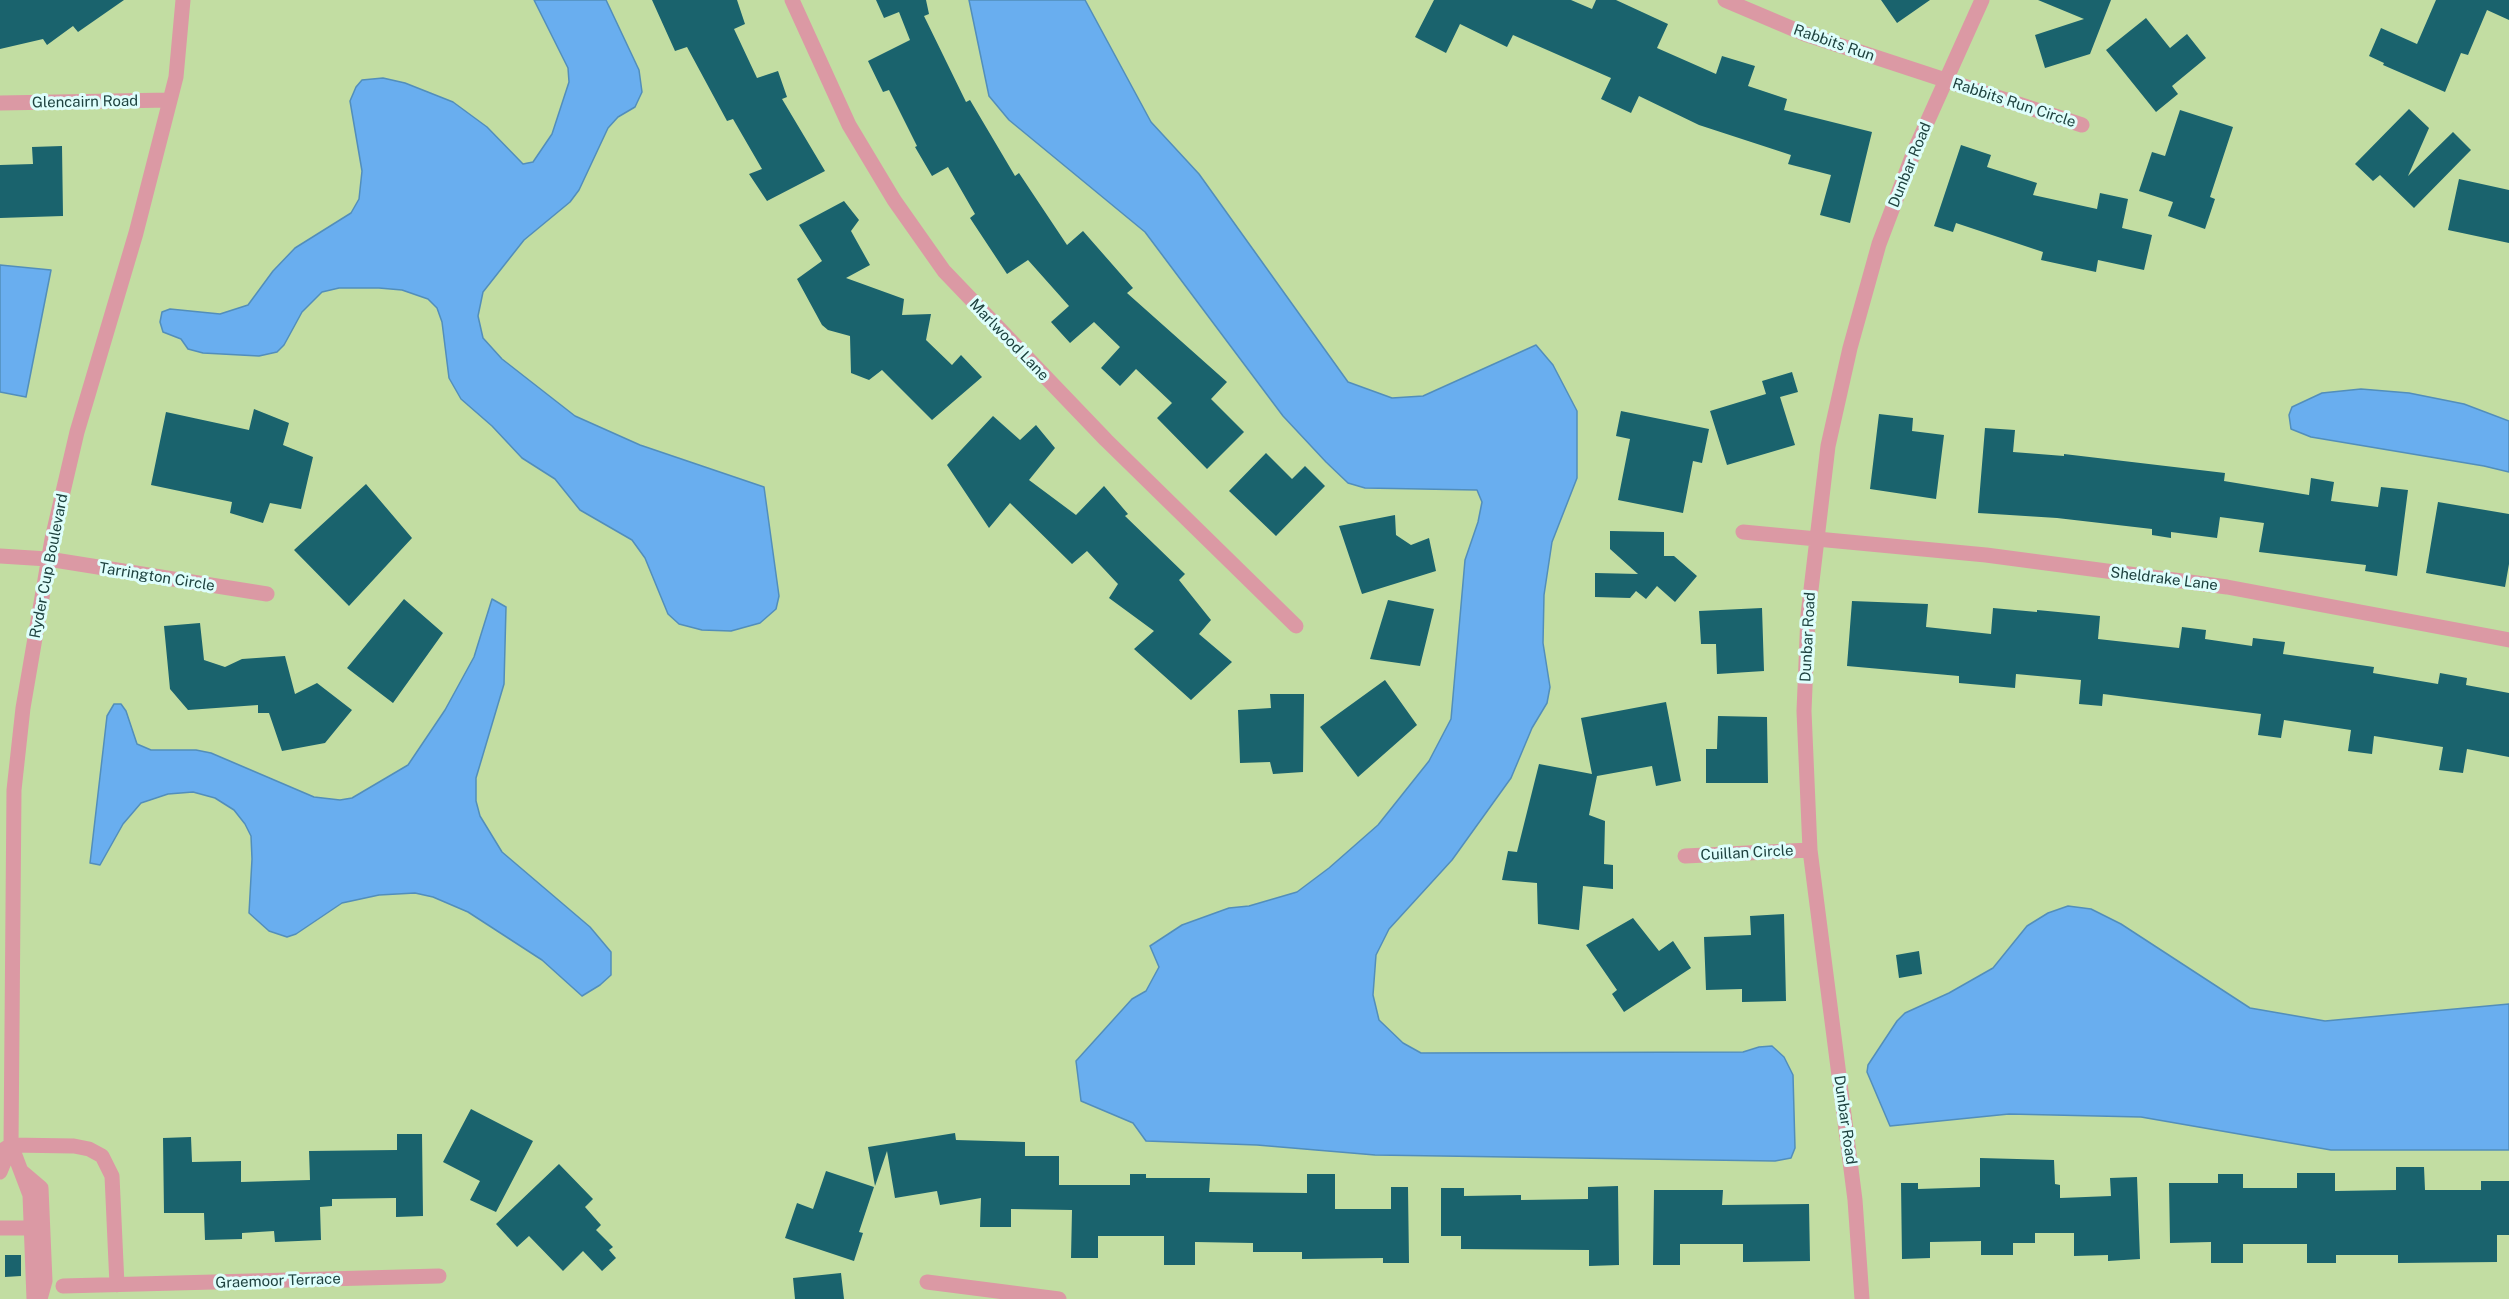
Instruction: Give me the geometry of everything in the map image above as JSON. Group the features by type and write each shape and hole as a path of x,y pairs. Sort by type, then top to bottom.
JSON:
{"street":[{"name":"Ryder Cup Boulevard","path":"0,1172 5,1148 7,900 14,790 23,708 48,559 77,432 136,233 176,77 183,0"},
{"name":"Marlwood Lane","path":"792,0 849,125 894,200 944,271 1106,440 1296,626"},
{"name":"Rabbits Run","path":"1725,0 1805,34 1945,80"},
{"name":"Dunbar Road","path":"1862,1299 1856,1200 1810,850 1804,711 1808,615 1815,540 1828,446 1850,348 1879,244 1945,80 1982,0"},
{"name":"Rabbits Run Circle","path":"1945,80 2082,125"},
{"name":"Glencairn Road","path":"0,103 170,100"},
{"name":"Sheldrake Lane","path":"1743,532 1986,555 2227,587 2509,640"},
{"name":"Tarrington Circle","path":"0,556 48,559 267,594"},
{"name":"Cuillan Circle","path":"1685,856 1810,850"},
{"path":"5,1148 74,1146 89,1149 102,1156 112,1176 117,1285"},
{"name":"Ryder Cup Boulevard","path":"5,1148 20,1170 30,1195 34,1299"},
{"name":"Ryder Cup Boulevard","path":"20,1170 41,1188 45,1281 40,1299"},
{"path":"0,1228 31,1228"},
{"name":"Graemoor Terrace","path":"63,1286 439,1276"},
{"path":"927,1282 1059,1299"}],"green space":[{"path":"0,0 2509,0 2509,1299 0,1299"}],"water":[{"path":"534,0 606,0 639,70 642,92 635,107 618,117 608,128 579,190 570,202 524,240 483,292 478,316 483,338 502,359 575,416 640,445 764,487 779,596 776,609 760,623 731,631 702,630 679,624 668,614 645,558 632,540 580,510 555,479 522,458 492,426 461,399 449,378 442,322 437,308 428,299 402,290 379,288 339,288 322,292 302,312 284,345 277,352 259,356 203,353 188,349 181,339 163,332 160,322 162,312 170,309 220,314 248,305 273,271 295,248 351,213 359,199 362,171 350,101 362,80 383,78 405,83 453,102 487,127 523,164 533,162 552,134 569,82 568,68"},
{"path":"969,0 1085,0 1151,122 1199,174 1348,382 1392,398 1423,396 1536,345 1553,365 1577,411 1577,478 1552,542 1544,595 1543,643 1550,687 1547,703 1532,728 1511,778 1452,860 1389,929 1376,955 1373,995 1379,1020 1403,1043 1421,1053 1743,1052 1772,1046 1784,1057 1793,1075 1795,1148 1791,1158 1775,1161 1375,1155 1257,1145 1146,1141 1133,1123 1081,1101 1076,1061 1132,999 1146,991 1159,967 1150,946 1182,925 1229,908 1249,906 1297,892 1329,868 1378,825 1429,761 1451,719 1465,560 1482,502 1477,490 1365,488 1348,483 1326,462 1283,416 1145,232 1009,120 989,96"},
{"path":"0,265 51,270 26,397 0,392"},
{"path":"2361,389 2409,393 2464,404 2509,421 2509,472 2311,437 2291,429 2289,415 2292,407 2322,393"},
{"path":"492,599 506,607 504,684 476,778 476,801 480,816 502,852 590,927 611,952 611,975 600,985 582,996 542,960 468,912 433,897 415,893 379,895 342,903 296,934 287,937 269,931 249,913 251,836 245,824 234,810 215,798 193,792 168,794 141,803 123,824 100,865 90,863 107,716 114,704 121,704 126,711 137,744 151,750 196,750 211,753 314,797 340,800 352,798 408,765 445,710 474,657"},
{"path":"2068,906 2091,909 2121,924 2250,1008 2325,1021 2509,1004 2509,1150 2331,1150 2141,1117 2009,1114 1890,1126 1867,1072 1868,1065 1897,1021 1905,1013 1949,993 1993,968 2027,926 2048,913"}],"building":[{"path":"0,0 124,0 78,32 73,26 47,45 43,39 0,49"},
{"path":"652,0 737,0 745,24 734,29 757,78 778,71 787,97 782,99 825,171 767,201 749,174 762,169 733,119 727,121 687,47 675,51"},
{"path":"876,0 926,0 929,14 924,16 966,102 970,100 1015,176 1019,173 1067,245 1083,231 1133,288 1127,293 1227,382 1211,399 1244,432 1207,469 1157,418 1172,403 1136,369 1120,386 1101,368 1120,347 1094,322 1070,343 1051,322 1069,306 1028,260 1007,274 970,218 975,214 948,167 932,176 915,147 917,146 889,90 883,92 868,61 910,40 899,12 884,18"},
{"path":"1434,0 1571,0 1592,9 1596,0 1616,0 1668,24 1657,48 1716,74 1722,56 1755,66 1748,86 1787,99 1784,110 1872,132 1850,223 1820,215 1831,175 1788,164 1791,155 1699,125 1639,96 1631,113 1601,99 1611,78 1513,35 1507,47 1460,24 1446,53 1415,37"},
{"path":"1881,0 1930,0 1897,23"},
{"path":"2038,0 2111,0 2090,54 2045,68 2035,35 2084,19"},
{"path":"2436,0 2509,0 2509,20 2487,10 2468,55 2461,53 2445,92 2383,65 2384,63 2369,56 2381,28 2417,44"},
{"path":"2146,18 2170,48 2187,34 2206,58 2172,86 2178,94 2156,112 2106,50"},
{"path":"2409,109 2429,128 2408,176 2453,132 2471,150 2414,208 2380,175 2373,181 2355,164"},
{"path":"2180,110 2233,127 2210,197 2215,199 2205,229 2168,216 2173,202 2139,191 2152,152 2165,156"},
{"path":"1961,145 1991,155 1987,167 2037,183 2033,195 2097,209 2100,193 2128,199 2122,228 2152,235 2144,270 2098,260 2096,272 2041,260 2043,252 1956,223 1953,232 1934,226"},
{"path":"62,146 63,216 0,218 0,165 33,164 32,147"},
{"path":"2459,179 2509,190 2509,243 2448,230"},
{"path":"844,201 859,220 851,231 870,265 846,278 904,299 902,315 931,314 926,340 952,365 961,355 982,377 932,420 882,370 869,380 851,373 850,336 828,330 822,325 797,279 822,261 799,225"},
{"path":"1792,372 1798,392 1780,397 1795,445 1727,465 1710,411 1766,394 1762,381"},
{"path":"254,409 289,423 283,445 313,457 301,509 270,503 263,523 230,513 232,502 151,485 166,412 249,430"},
{"path":"1621,411 1709,429 1702,463 1693,461 1683,513 1618,500 1630,439 1616,436"},
{"path":"1879,414 1913,418 1912,431 1944,435 1936,499 1870,489"},
{"path":"993,416 1020,440 1036,425 1055,448 1029,480 1076,515 1104,486 1128,514 1125,516 1185,574 1179,580 1211,620 1199,634 1232,662 1191,700 1134,649 1154,631 1109,598 1118,584 1087,551 1072,564 1010,503 989,528 947,465"},
{"path":"1985,428 2015,430 2013,452 2064,456 2064,454 2225,473 2224,481 2309,495 2311,478 2334,482 2331,501 2378,507 2381,487 2408,490 2397,576 2365,571 2366,565 2259,552 2264,523 2220,517 2217,538 2171,532 2171,538 2152,535 2152,529 2057,518 1978,513"},
{"path":"1266,453 1292,479 1305,466 1325,486 1276,536 1229,491"},
{"path":"366,484 412,538 349,606 294,550"},
{"path":"2438,502 2509,514 2509,564 2505,587 2426,573"},
{"path":"1395,515 1396,535 1411,545 1429,538 1436,571 1362,594 1339,526"},
{"path":"1610,531 1664,532 1664,556 1674,556 1697,576 1675,602 1657,586 1646,599 1636,591 1630,598 1595,597 1595,573 1638,574 1610,549"},
{"path":"404,599 443,633 393,703 347,668"},
{"path":"1388,600 1434,609 1420,666 1370,659"},
{"path":"1852,601 1928,604 1926,627 1991,634 1993,608 2037,612 2037,610 2100,616 2098,639 2179,648 2182,627 2206,630 2205,639 2252,646 2253,638 2285,642 2283,654 2374,667 2373,673 2438,684 2440,673 2467,678 2466,685 2509,693 2509,757 2467,749 2463,773 2439,770 2443,747 2374,736 2372,754 2348,751 2351,730 2284,720 2281,738 2258,735 2261,714 2103,694 2102,706 2079,704 2081,680 2016,674 2015,688 1959,683 1959,676 1847,666"},
{"path":"1762,608 1764,671 1717,674 1716,644 1701,644 1699,611"},
{"path":"200,623 204,660 225,667 242,659 285,656 295,694 317,683 352,710 325,743 282,751 269,713 258,713 258,705 188,710 170,689 164,626"},
{"path":"1385,680 1417,725 1358,777 1320,727"},
{"path":"1270,694 1304,694 1303,772 1273,774 1270,762 1240,763 1238,710 1271,708"},
{"path":"1666,702 1681,781 1656,786 1652,766 1597,776 1589,815 1605,821 1604,864 1613,865 1613,889 1583,886 1579,930 1538,924 1537,883 1502,880 1508,851 1517,852 1539,764 1592,774 1581,718"},
{"path":"1718,716 1767,717 1768,783 1706,783 1706,749 1717,749"},
{"path":"1784,914 1786,1001 1742,1002 1742,989 1706,990 1704,937 1751,935 1750,916"},
{"path":"1633,918 1659,951 1673,941 1691,968 1624,1012 1612,994 1617,990 1586,945"},
{"path":"1919,951 1922,974 1899,978 1896,955"},
{"path":"471,1109 533,1141 496,1212 470,1200 480,1181 443,1162"},
{"path":"955,1133 956,1140 1025,1142 1025,1156 1059,1156 1059,1185 1130,1185 1130,1174 1146,1174 1146,1178 1210,1178 1209,1192 1307,1193 1307,1174 1335,1174 1335,1209 1391,1209 1391,1187 1408,1187 1409,1263 1383,1263 1383,1258 1302,1259 1302,1252 1253,1252 1253,1243 1195,1242 1195,1265 1164,1265 1164,1236 1098,1236 1098,1258 1071,1258 1072,1210 1011,1209 1011,1227 980,1227 981,1198 940,1205 937,1191 895,1198 887,1151 875,1186 868,1147"},
{"path":"397,1134 422,1134 423,1216 396,1217 396,1198 332,1199 332,1206 320,1207 321,1240 275,1242 274,1231 242,1233 242,1239 205,1240 204,1213 164,1213 163,1138 191,1137 192,1162 241,1161 241,1182 310,1180 309,1151 397,1150"},
{"path":"1980,1158 2054,1160 2055,1184 2060,1185 2060,1198 2111,1196 2110,1178 2137,1177 2140,1259 2108,1261 2108,1255 2074,1256 2074,1233 2035,1233 2035,1243 2013,1243 2013,1255 1981,1255 1981,1241 1930,1242 1930,1258 1902,1259 1901,1183 1918,1183 1918,1189 1980,1187"},
{"path":"559,1164 593,1199 585,1207 601,1225 596,1230 613,1247 609,1250 616,1258 602,1271 583,1251 563,1271 529,1236 517,1247 496,1224"},
{"path":"2396,1167 2424,1167 2425,1190 2481,1190 2481,1181 2509,1181 2509,1235 2497,1235 2497,1262 2398,1263 2398,1255 2336,1255 2336,1263 2307,1263 2307,1244 2243,1244 2243,1263 2211,1263 2211,1242 2170,1243 2169,1183 2218,1183 2218,1174 2243,1174 2243,1188 2297,1188 2297,1173 2335,1173 2335,1191 2396,1190"},
{"path":"826,1171 874,1187 859,1232 863,1233 854,1261 785,1238 797,1203 813,1209"},
{"path":"1618,1186 1619,1265 1589,1266 1589,1250 1461,1249 1461,1236 1441,1236 1441,1188 1464,1188 1464,1196 1521,1195 1521,1200 1588,1199 1588,1187"},
{"path":"1654,1190 1723,1190 1722,1205 1809,1204 1810,1261 1743,1262 1743,1244 1680,1244 1680,1265 1653,1265"},
{"path":"5,1255 21,1255 21,1276 5,1277"},
{"path":"841,1273 844,1299 795,1299 793,1278"}]}
